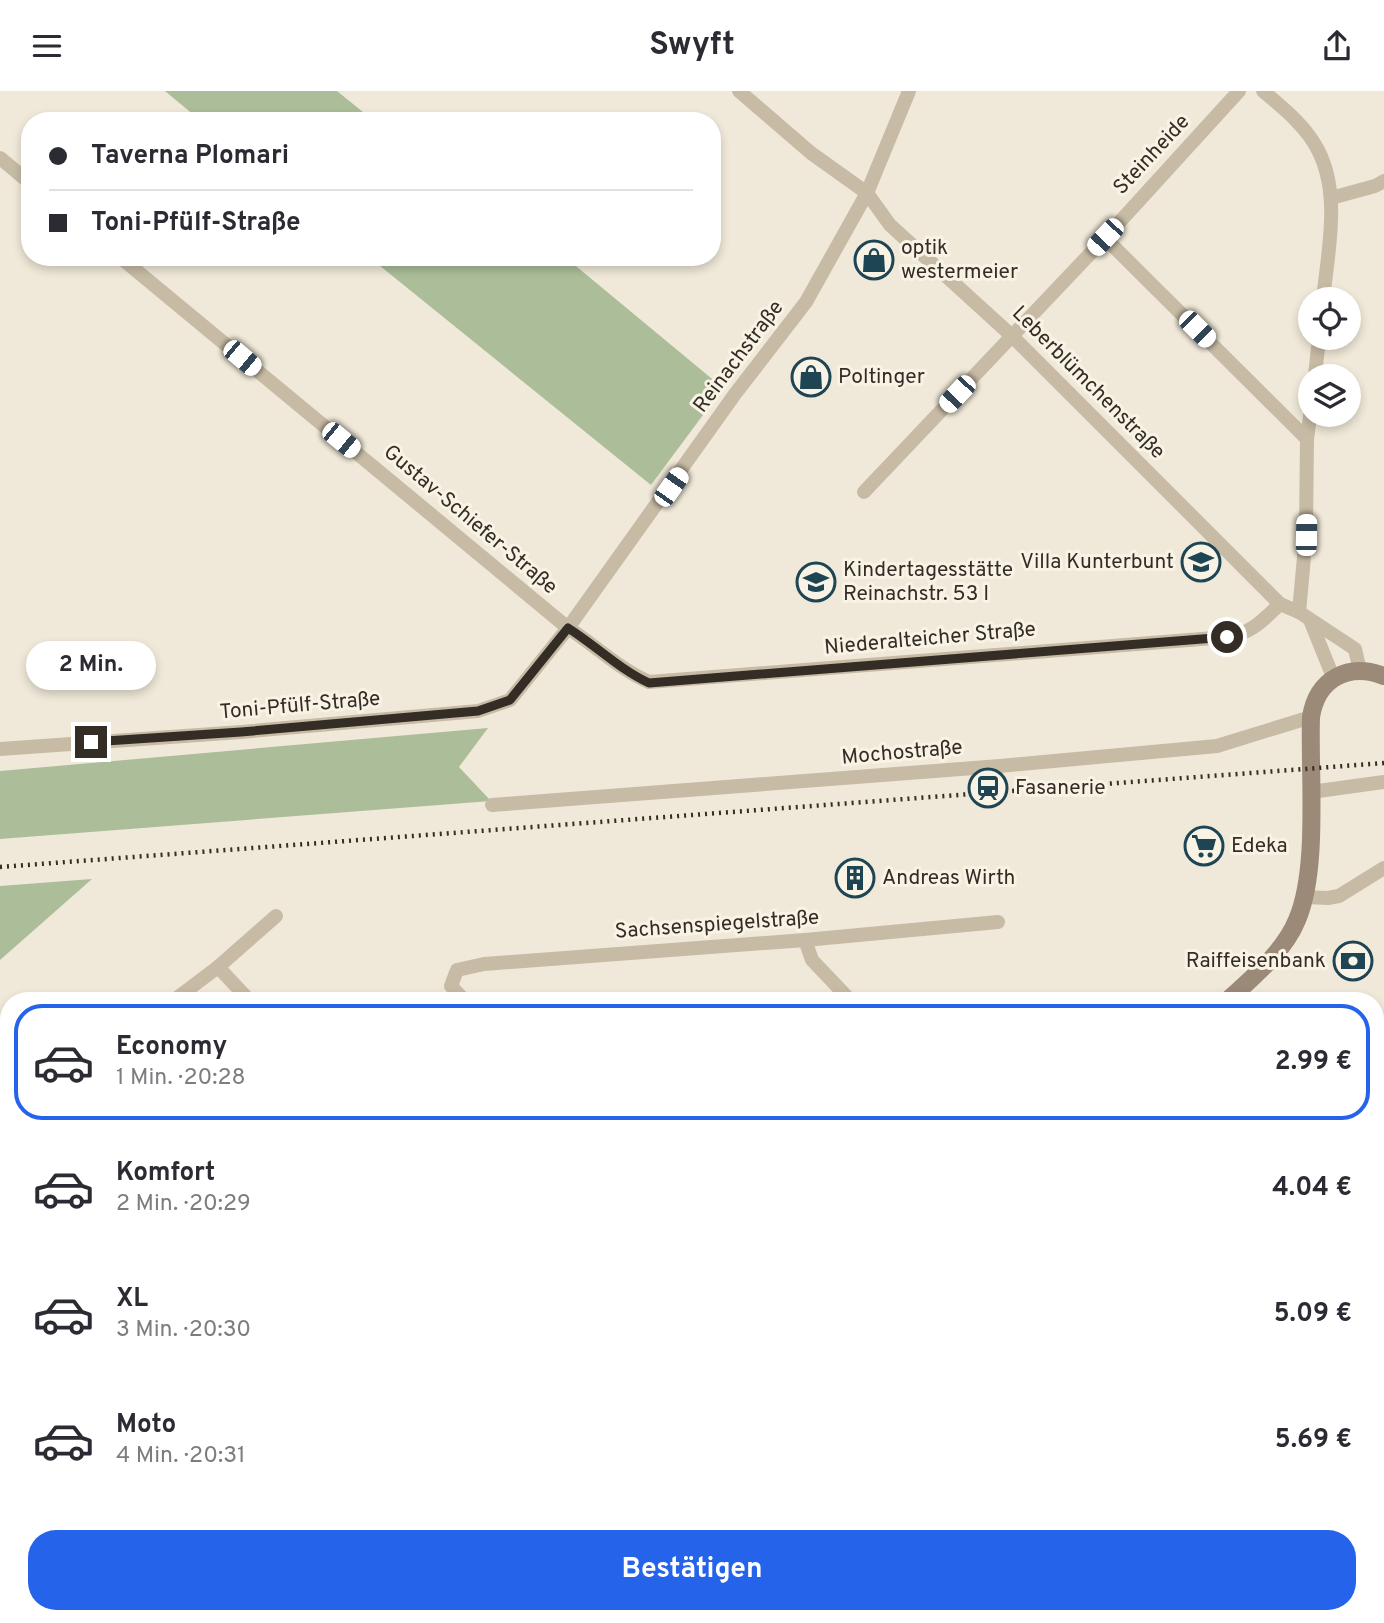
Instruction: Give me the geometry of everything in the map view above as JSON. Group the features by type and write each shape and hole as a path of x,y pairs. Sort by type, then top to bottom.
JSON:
{"main road":[{"path":"1236,992 1282,946 1298,919 1310,851 1311,717 1317,696 1333,677 1353,671 1384,675"}],"street":[{"name":"Leberblümchenstraße","path":"739,91 811,153 867,193 890,225 1012,335 1280,604"},
{"name":"Reinachstraße","path":"568,628 736,394 806,302 867,193 909,91"},
{"name":"Steinheide","path":"864,492 1239,91"},
{"path":"1263,91 1296,120 1318,148 1328,173 1331,198 1324,287"},
{"path":"0,158 21,176"},
{"path":"1331,198 1384,181"},
{"path":"1105,237 1307,439"},
{"name":"Gustav-Schiefer-Straße","path":"131,266 568,628"},
{"path":"1309,427 1304,616 1333,677"},
{"path":"1280,604 1355,649 1360,671"},
{"name":"Niederalteicher Straße","path":"568,628 631,674 649,683 1227,637 1244,634 1259,625 1280,604"},
{"name":"Toni-Pfülf-Straße","path":"0,749 241,732 478,711 510,700 568,628"},
{"name":"Mochostraße","path":"492,805 1217,746 1311,717"},
{"path":"1311,792 1384,782"},
{"path":"1304,897 1339,896 1384,868"},
{"path":"185,992 276,916"},
{"name":"Sachsenspiegelstraße","path":"456,992 450,986 457,970 484,964 805,940 998,922"},
{"path":"805,940 812,960 842,992"},
{"path":"218,967 242,992"}],"green space":[{"path":"165,91 337,91 363,112 190,112"},
{"path":"380,266 576,266 723,388 651,485"},
{"path":"488,728 459,767 491,801 0,839 0,771"},
{"path":"92,879 0,960 0,886"}],"railway":[{"path":"0,867 1384,763"}],"place":[{"name":"optik westermeier","path":"874,260"},
{"name":"Poltinger","path":"811,377"},
{"name":"Villa Kunterbunt","path":"1201,562"},
{"name":"Kindertagesstätte Reinachstr. 53 I","path":"816,582"},
{"name":"Fasanerie","path":"988,788"},
{"name":"Edeka","path":"1204,846"},
{"name":"Andreas Wirth","path":"855,878"},
{"name":"Raiffeisenbank","path":"1353,961"}],"route":[{"path":"91,742 478,711 510,700 568,628 631,674 649,683 1227,637"}]}
